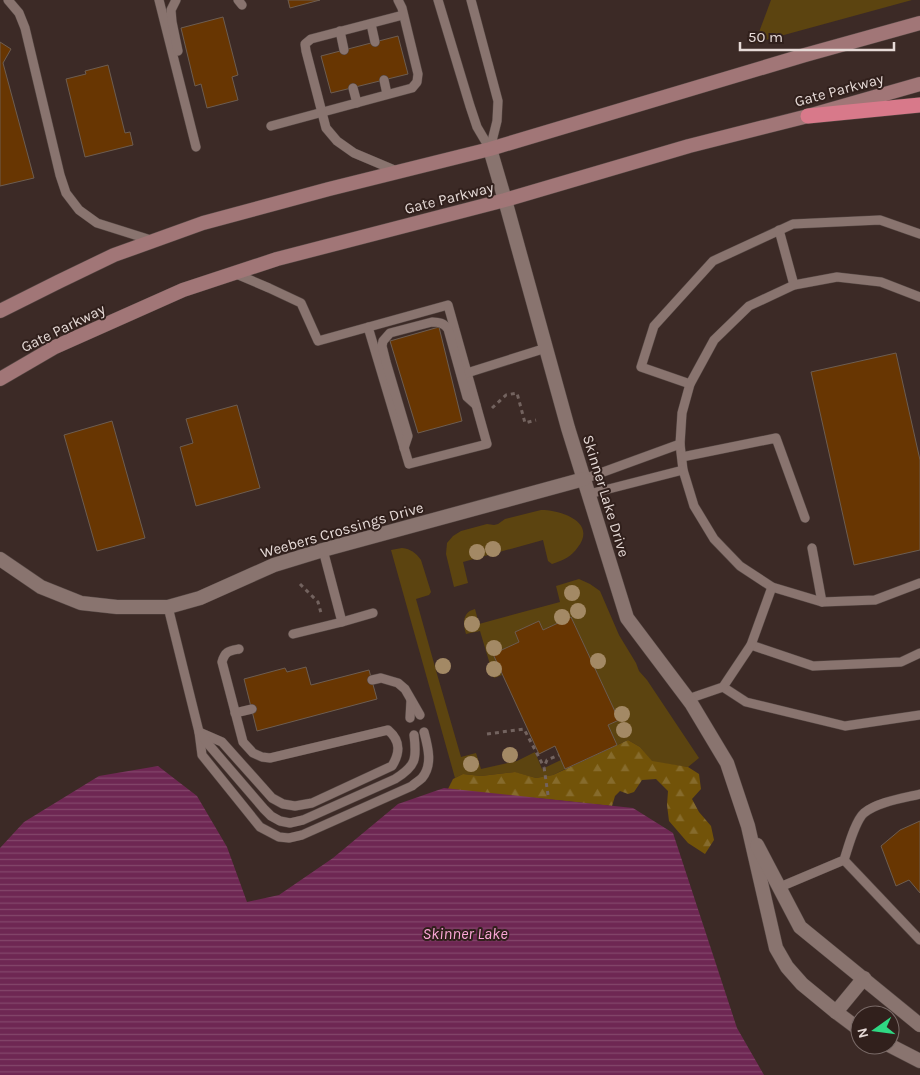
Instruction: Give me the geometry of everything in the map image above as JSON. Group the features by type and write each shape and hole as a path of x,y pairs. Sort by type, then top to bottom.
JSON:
{"highway":[{"path":"808,116 920,105"}],"main road":[{"path":"0,311 114,255 203,223 490,149 805,55 920,23"},
{"name":"Gate Parkway","path":"0,379 55,347 182,290 277,259 505,200 689,146 808,116 920,84"}],"street":[{"name":"Skinner Lake Drive","path":"490,149 568,428 627,618 688,699 727,763 748,826 776,948 787,967 802,984 850,1022"},
{"name":"Weebers Crossings Drive","path":"0,559 41,587 81,603 168,607 200,598 274,565 584,478"},
{"name":"Skinner Lake Drive","path":"748,826 800,926 920,1026"},
{"path":"836,1012 864,978"},
{"path":"900,1051 920,1061"}],"lane":[{"path":"8,0 19,13 25,28 66,193 79,210 97,223 154,241"},
{"path":"159,0 196,146"},
{"path":"176,0 171,10 187,93 184,102"},
{"path":"270,126 412,88 417,82 418,74 402,8 398,0"},
{"path":"438,0 477,127 490,149"},
{"path":"471,0 498,100 497,121 490,149"},
{"path":"163,14 172,22"},
{"path":"399,172 354,153 336,141 326,128 305,44 311,39 403,15"},
{"path":"370,24 375,42"},
{"path":"340,32 344,50"},
{"path":"384,80 388,94"},
{"path":"353,88 357,102"},
{"path":"690,384 641,367 654,326 714,261 793,224 880,220 920,234"},
{"path":"779,230 794,285"},
{"path":"234,273 301,303 318,341 368,327 448,305 487,444 409,464 368,327"},
{"path":"920,297 881,282 837,277 794,285 749,306 714,340 690,384 682,413 680,444 683,470 694,506 714,539 740,566 772,587 822,602 875,600 920,583"},
{"path":"404,448 408,436 382,346 383,340 390,333 432,322 445,325 448,329 467,397 477,409"},
{"path":"467,373 546,348"},
{"path":"682,457 776,438 805,518"},
{"path":"584,478 680,444"},
{"path":"589,494 683,470"},
{"path":"812,548 822,602"},
{"path":"323,550 342,622"},
{"path":"688,699 723,687 750,645 772,587"},
{"path":"168,607 199,732 202,755 260,827 279,838 302,835 412,786 422,778 430,755 424,732"},
{"path":"293,634 373,614"},
{"path":"750,645 813,666 901,662 920,653"},
{"path":"199,732 222,742 272,798 283,804 296,806 312,803 392,766 396,759 398,752 397,743 393,734 388,730 270,758 253,753 243,742 222,662 224,655 239,649"},
{"path":"372,680 381,678 398,683 405,689 420,715"},
{"path":"723,687 746,702 845,726 920,715"},
{"path":"410,718 411,700"},
{"path":"235,713 252,709"},
{"path":"199,732 264,809 280,821 290,823 303,820 394,780 403,774 414,762 416,752 414,735"},
{"path":"780,887 844,860 853,833 863,814 878,805 920,794"},
{"path":"844,860 920,940"}],"path":[{"path":"477,409 488,412 506,395 517,393 525,422 536,420"},
{"path":"300,584 318,602 325,626"},
{"path":"487,734 524,729 544,766 548,795"},
{"path":"544,766 547,760 559,755"}],"shaded area":[{"path":"771,0 912,0 755,43"},
{"path":"541,510 567,515 580,524 583,538 570,556 552,564 548,561 543,540 463,562 468,583 454,587 446,554 447,543 453,536 461,531 487,524 498,524 505,519"},
{"path":"402,548 413,552 421,560 431,592 429,595 416,599 461,757 476,753 481,769 517,761 535,752 542,769 561,760 565,769 553,775 536,778 514,772 481,776 463,774 455,778 391,550"},
{"path":"579,579 600,591 619,635 639,671 699,758 688,767 652,762 640,747 628,740 617,745 608,725 619,720 571,617 543,630 539,621 515,632 519,642 493,654 502,675 494,678 480,631 466,634 464,619 468,613 475,609 479,624 560,602 556,586"}],"green space":[{"path":"628,740 640,747 652,761 688,767 699,774 701,789 692,799 699,812 711,826 714,840 705,854 688,843 669,821 668,791 656,779 642,780 634,792 628,794 620,791 615,796 612,806 527,797 445,795 453,779 463,774 481,776 515,772 536,778 553,775"}],"water":[{"name":"Skinner Lake","path":"158,766 197,796 227,847 247,902 279,895 333,858 398,804 444,788 633,808 673,833 737,1028 764,1075 0,1075 0,848 24,822 99,776"}],"building":[{"path":"288,0 320,0 290,8"},
{"path":"223,17 238,75 232,77 238,100 207,108 201,84 195,86 181,28"},
{"path":"398,36 408,74 331,93 321,56"},
{"path":"0,42 11,49 3,63 34,178 0,186"},
{"path":"108,65 125,133 130,132 133,145 85,157 66,79 86,74 85,71"},
{"path":"439,327 462,421 418,433 390,341"},
{"path":"896,353 920,460 920,550 854,565 811,372"},
{"path":"237,405 260,488 196,506 180,447 193,443 186,419"},
{"path":"112,421 145,538 97,551 64,435"},
{"path":"571,617 619,720 608,725 617,745 565,769 555,746 539,754 493,654 519,642 515,632 539,621 543,630"},
{"path":"306,667 311,685 369,670 377,699 257,731 244,679 285,668 287,672"},
{"path":"920,821 920,893 909,880 896,886 881,846 900,830"}]}
